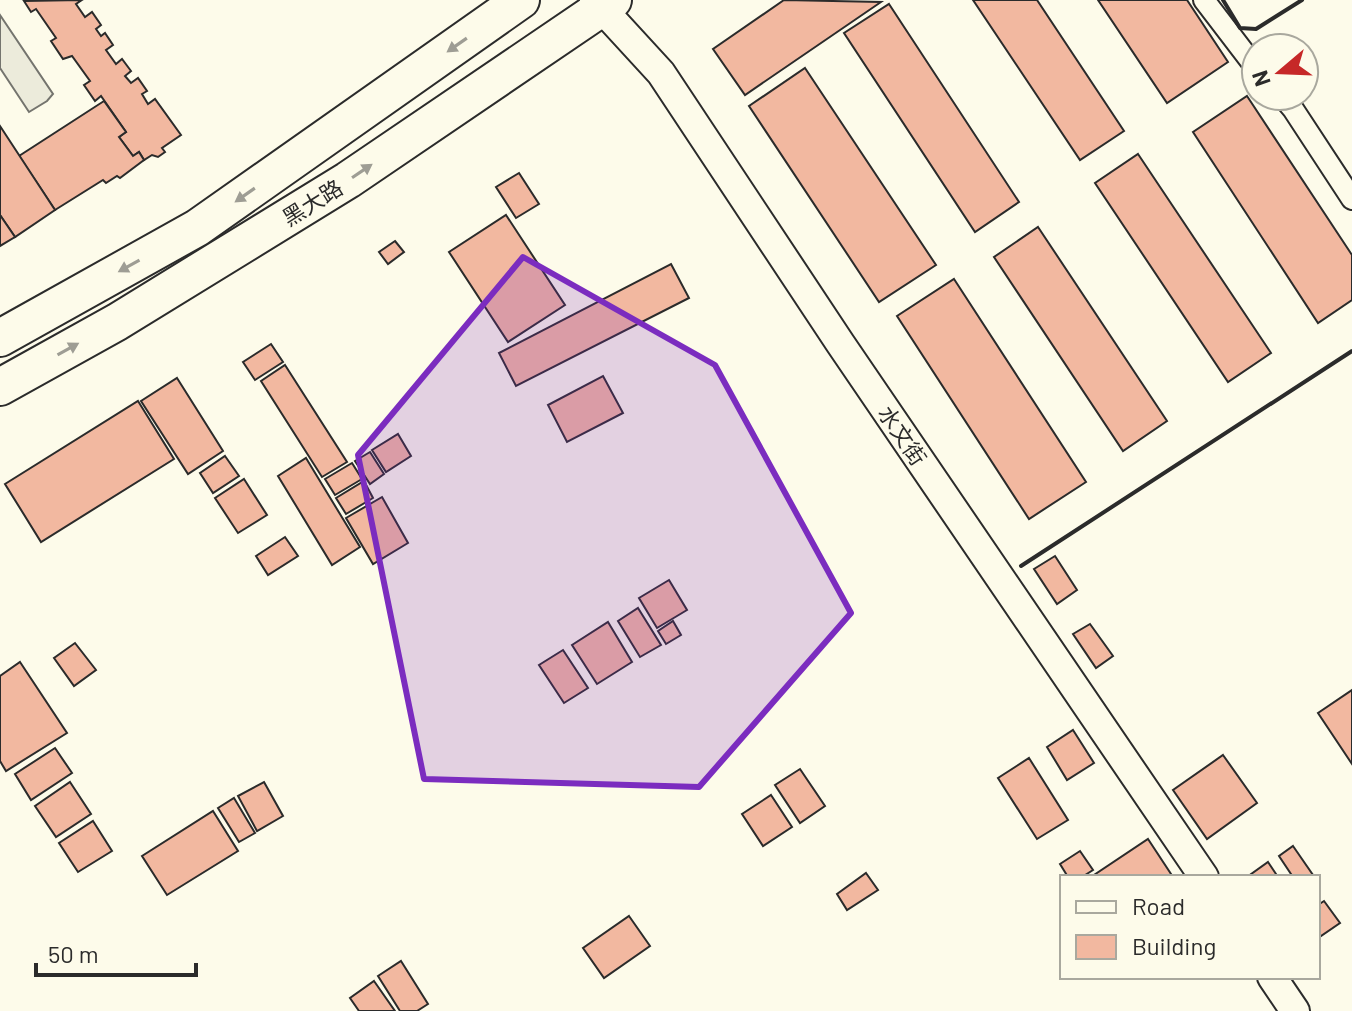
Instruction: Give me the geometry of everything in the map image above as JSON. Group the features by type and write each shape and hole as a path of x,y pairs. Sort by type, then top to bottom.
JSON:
{"highway":[{"name":"黑大路","path":"0,338 197,228 521,0"},
{"name":"黑大路","path":"0,387 117,322 348,180 603,2"}],"street":[{"path":"1204,0 1240,47"},
{"name":"水文街","path":"603,2 661,73 840,343 1203,875"},
{"path":"1295,112 1352,199"},
{"path":"1273,979 1295,1011"}],"highlighted area":[{"path":"523,257 715,365 851,613 699,787 424,779 358,455"}],"shaded area":[{"path":"0,15 53,94 29,112 0,68"}],"building":[{"path":"82,0 76,4 85,17 92,12 101,25 96,29 101,36 105,33 113,45 106,50 116,64 122,59 131,71 125,76 131,83 138,78 147,91 142,94 148,104 155,99 181,135 162,148 165,152 158,157 152,155 144,160 139,152 133,156 119,137 126,132 101,96 95,101 84,85 90,81 72,56 63,59 51,41 56,38 36,9 31,12 24,1"},
{"path":"784,0 881,2 745,95 713,49"},
{"path":"973,0 1037,0 1124,131 1080,160"},
{"path":"1098,0 1187,0 1228,62 1167,103"},
{"path":"889,4 1019,202 975,232 844,33"},
{"path":"805,68 936,265 879,302 749,106"},
{"path":"104,101 126,132 119,137 133,156 139,152 144,160 120,178 117,176 106,183 103,180 55,210 19,156"},
{"path":"1240,101 1240,112 1258,112 1352,255 1352,300 1318,323 1193,132"},
{"path":"0,126 55,210 15,237 0,215"},
{"path":"1138,154 1271,353 1228,382 1095,183"},
{"path":"519,173 539,204 516,218 496,187"},
{"path":"0,215 15,237 0,246"},
{"path":"506,215 565,305 508,342 449,252"},
{"path":"1038,227 1167,421 1123,451 994,257"},
{"path":"395,241 404,252 388,264 379,252"},
{"path":"671,264 689,298 516,386 499,353"},
{"path":"954,279 1086,482 1029,519 897,316"},
{"path":"271,344 283,362 255,380 243,362"},
{"path":"285,365 347,462 322,477 261,381"},
{"path":"603,376 623,413 567,442 548,405"},
{"path":"177,378 223,451 188,474 141,401"},
{"path":"138,401 174,459 41,542 5,484"},
{"path":"398,434 411,456 386,472 372,450"},
{"path":"370,452 384,474 370,484 355,461"},
{"path":"225,456 239,476 213,493 200,473"},
{"path":"306,458 360,547 332,565 278,476"},
{"path":"352,463 362,479 335,495 325,479"},
{"path":"244,479 267,515 238,533 215,498"},
{"path":"364,481 373,498 346,514 336,498"},
{"path":"382,497 408,543 373,564 346,518"},
{"path":"285,537 298,556 268,575 256,556"},
{"path":"1055,556 1077,590 1057,604 1034,569"},
{"path":"669,580 687,610 657,628 639,598"},
{"path":"638,608 661,645 640,657 618,621"},
{"path":"673,621 681,635 666,644 658,631"},
{"path":"608,622 632,662 597,684 572,645"},
{"path":"1090,624 1113,656 1096,668 1073,634"},
{"path":"75,643 96,670 74,686 54,658"},
{"path":"563,650 588,688 564,703 539,665"},
{"path":"20,662 67,733 6,771 0,761 0,676"},
{"path":"1352,690 1352,764 1318,713"},
{"path":"1073,730 1094,763 1067,780 1047,747"},
{"path":"55,748 72,773 31,800 15,774"},
{"path":"1223,755 1257,803 1207,839 1173,790"},
{"path":"1029,758 1068,820 1037,839 998,778"},
{"path":"800,769 825,806 800,823 775,785"},
{"path":"70,782 91,814 56,837 35,806"},
{"path":"264,782 283,816 257,831 238,796"},
{"path":"771,795 792,827 763,846 742,814"},
{"path":"234,798 255,833 239,842 218,808"},
{"path":"213,811 238,851 167,895 142,856"},
{"path":"93,821 112,851 78,872 59,843"},
{"path":"1148,839 1172,875 1094,875"},
{"path":"1293,846 1313,875 1292,875 1279,856"},
{"path":"1080,851 1093,870 1085,875 1067,875 1060,864"},
{"path":"1268,862 1277,875 1250,875"},
{"path":"866,873 878,890 847,910 837,894"},
{"path":"1324,901 1340,923 1320,937 1320,904"},
{"path":"629,916 650,946 604,978 583,948"},
{"path":"401,961 428,1004 417,1011 400,1011 378,976"},
{"path":"374,981 395,1011 359,1011 350,998"}],"wall":[{"path":"1223,0 1240,28 1256,29 1302,0"},
{"path":"1021,566 1352,351"}]}
